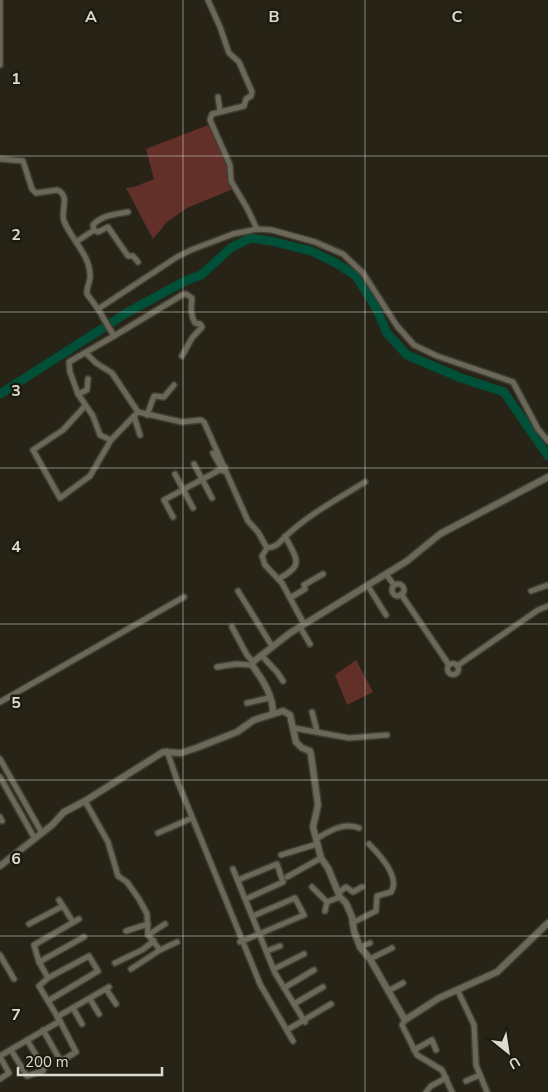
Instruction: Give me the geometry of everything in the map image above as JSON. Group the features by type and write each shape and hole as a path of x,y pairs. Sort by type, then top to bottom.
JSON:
{"street":[{"path":"0,0 0,65"},
{"path":"208,0 229,53 239,62 252,92 251,96 246,99 244,106 212,114 210,121 230,165 231,182 257,229"},
{"path":"218,97 220,111"},
{"path":"0,159 23,161 34,191 38,193 58,190 62,194 65,204 63,217 86,262 90,275 86,294 98,309 112,334"},
{"path":"94,230 93,225 98,220 128,212"},
{"path":"76,242 94,230 98,232 108,227 128,256 133,256 138,262"},
{"path":"98,309 177,257 233,234 257,229 272,230 299,237 343,254 363,274 398,326 414,345 437,356 510,380 517,389 538,429 548,441"},
{"path":"112,440 100,435 93,416 78,394 70,372 69,362 112,334 186,294 192,298 190,314 195,323 200,324 202,327 192,338 182,356"},
{"path":"86,352 96,363 112,373 136,414 140,435"},
{"path":"78,394 87,390 88,379"},
{"path":"147,415 154,396 164,397 174,385"},
{"path":"85,406 63,430 32,451 60,498 90,476 112,440 136,414"},
{"path":"136,414 182,422 202,420 205,423 232,489"},
{"path":"213,453 223,468 248,521 258,532 267,548"},
{"path":"194,464 212,498"},
{"path":"173,517 164,500 223,468"},
{"path":"175,474 193,508"},
{"path":"216,667 252,663 272,646 413,557 434,539 451,528 548,478"},
{"path":"310,644 290,598 266,565 263,554 267,548 276,546 285,536 365,482"},
{"path":"278,579 292,572 296,563 296,558 285,536"},
{"path":"290,598 305,589 304,585 323,574"},
{"path":"386,574 394,585 400,584 403,587 404,591 401,594 449,665 448,671 452,675 457,673 458,666 538,610 548,606"},
{"path":"531,591 548,585"},
{"path":"368,586 386,615"},
{"path":"238,591 272,646"},
{"path":"0,702 184,597"},
{"path":"232,627 266,684 273,706 273,714"},
{"path":"261,655 283,681"},
{"path":"449,665 454,664 458,666"},
{"path":"247,703 269,698"},
{"path":"0,866 52,826 64,812 163,752 182,753 237,732 254,720 283,711 289,713 296,742 302,748 310,751 312,760 318,805 312,825 321,858 328,868 339,895 348,906 360,947 370,959 405,1020"},
{"path":"312,712 317,731"},
{"path":"294,728 349,738 387,735"},
{"path":"167,751 241,941 260,984 293,1041"},
{"path":"0,759 42,833"},
{"path":"0,777 35,839"},
{"path":"85,801 108,842 118,876 127,882 147,914 148,935 160,950"},
{"path":"158,833 192,818"},
{"path":"280,855 316,841 338,828 350,825 359,828"},
{"path":"352,923 376,911 377,896 391,892 394,888 386,864 369,844"},
{"path":"287,877 321,858"},
{"path":"238,880 277,864 283,882 246,899"},
{"path":"233,869 274,969 304,1021"},
{"path":"312,887 327,902"},
{"path":"325,911 327,902 339,895 346,887 352,892 362,887"},
{"path":"241,941 304,915 295,898 253,916"},
{"path":"59,900 73,922"},
{"path":"29,924 63,906"},
{"path":"48,978 39,962 34,944 79,919"},
{"path":"126,931 148,924"},
{"path":"148,935 166,924"},
{"path":"452,1092 440,1068 420,1057 414,1050 402,1025 405,1020 439,998 497,972 548,924"},
{"path":"39,962 84,937"},
{"path":"115,964 142,950 154,941"},
{"path":"131,969 160,950 177,942"},
{"path":"360,947 370,943"},
{"path":"267,951 280,946"},
{"path":"370,959 392,948"},
{"path":"274,969 304,954"},
{"path":"0,955 14,979"},
{"path":"43,1030 59,1058 63,1060 76,1052 39,986 48,978 89,956 98,971 48,1001"},
{"path":"0,969 7,965"},
{"path":"284,988 314,970"},
{"path":"388,991 403,983"},
{"path":"294,1004 323,987"},
{"path":"0,1079 9,1073 0,1056 43,1030 73,1008 108,988 116,1004"},
{"path":"458,990 474,1028 476,1065 487,1092"},
{"path":"90,998 99,1014"},
{"path":"286,1030 331,1004"},
{"path":"73,1008 82,1024"},
{"path":"11,1050 27,1076 43,1071 44,1068 27,1040"},
{"path":"414,1050 432,1040 436,1050"},
{"path":"466,1080 480,1076"},
{"path":"426,1092 431,1086 446,1078"}],"shaded area":[{"path":"213,123 238,187 187,208 167,222 153,239 126,188 154,179 146,149"},
{"path":"356,660 373,692 347,705 335,675"}],"waterway":[{"path":"0,394 128,312 185,281 201,275 232,247 251,238 311,251 336,263 356,276 375,306 387,333 407,355 461,378 504,392 548,456"}]}
